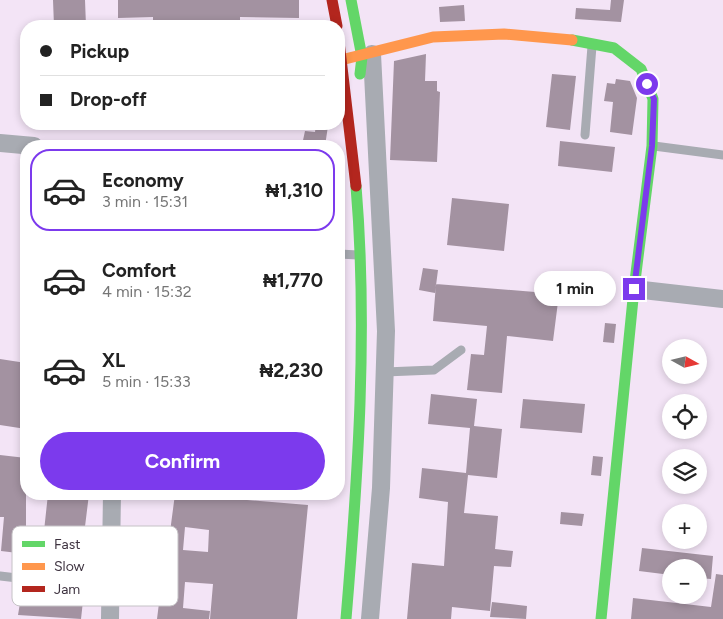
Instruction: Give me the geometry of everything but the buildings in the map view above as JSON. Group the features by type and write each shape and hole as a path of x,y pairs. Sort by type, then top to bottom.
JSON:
{"street":[{"path":"332,0 336,20"},
{"path":"351,0 367,55 386,322 382,488 370,619"},
{"path":"345,59 433,37 486,34 558,37 592,43 614,48 640,68 654,99 652,146 634,289 601,619"},
{"path":"348,106 360,79 367,55"},
{"path":"345,86 360,255 358,470 346,619"},
{"path":"0,143 20,145"},
{"path":"634,289 723,299"},
{"path":"112,500 112,526"},
{"path":"110,619 111,606"}],"lane":[{"path":"585,135 592,43"},
{"path":"652,146 723,155"},
{"path":"345,254 360,255"},
{"path":"385,372 434,370 461,350"}],"traffic: fast":[{"path":"351,0 362,57 360,74"},
{"path":"572,40 614,48 641,69 653,99 652,146 634,289 601,619"},
{"path":"346,619 358,457 360,402 361,294 356,186"}],"traffic: slow":[{"path":"345,59 433,37 504,34 572,40"}],"traffic: jam":[{"path":"332,0 336,20"},
{"path":"345,93 356,186"}],"route":[{"path":"634,289 652,146 654,99 647,84"}]}
